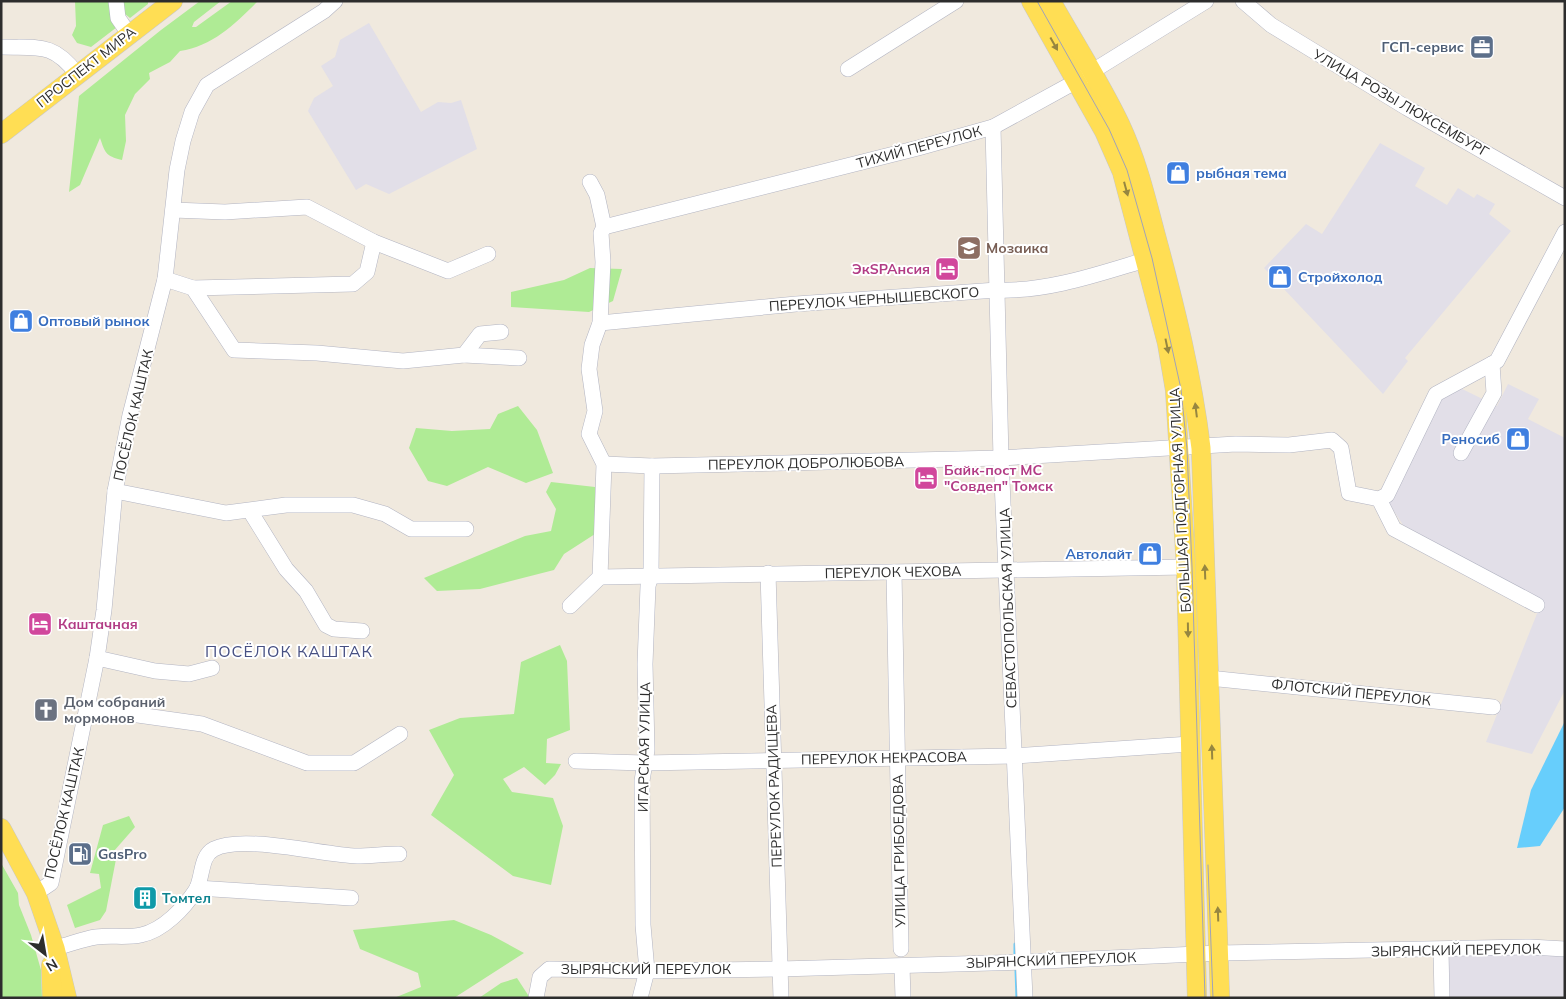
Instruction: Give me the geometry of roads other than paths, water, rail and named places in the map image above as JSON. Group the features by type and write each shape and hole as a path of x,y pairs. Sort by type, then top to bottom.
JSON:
{"main road":[{"name":"ПРОСПЕКТ МИРА","path":"1,134 173,1"},
{"name":"БОЛЬШАЯ ПОДГОРНАЯ УЛИЦА","path":"1031,1 1104,131 1122,172 1166,343 1175,390 1186,567 1197,998"},
{"name":"БОЛЬШАЯ ПОДГОРНАЯ УЛИЦА","path":"1051,1 1120,123 1137,167 1184,341 1193,388 1201,448 1220,998"},
{"path":"1,828 36,893 53,940 67,998"},
{"path":"52,998 53,940"}],"street":[{"path":"116,1 118,18 129,34"},
{"name":"ПОСЁЛОК КАШТАК","path":"36,893 51,883 88,708 104,610 115,491 130,415 165,279 183,141 192,112 207,84 324,11 335,1"},
{"path":"848,69 956,1"},
{"name":"ТИХИЙ ПЕРЕУЛОК","path":"604,227 993,127 1076,82 1206,1"},
{"name":"УЛИЦА РОЗЫ ЛЮКСЕМБУРГ","path":"1243,1 1271,26 1412,111 1565,198"},
{"path":"1,47 47,49 65,58 77,74"},
{"name":"СЕВАСТОПОЛЬСКАЯ УЛИЦА","path":"993,127 1001,458 1025,998"},
{"path":"570,606 600,577 604,464 589,434 595,411 589,368 592,345 600,323 603,262 601,233 604,227 597,195 590,182"},
{"path":"173,210 225,212 307,208 374,242 448,271 488,254"},
{"path":"1537,605 1394,529 1380,499 1387,495 1436,394 1497,361 1565,232"},
{"path":"165,279 193,288 353,284 367,272 374,242"},
{"name":"ПЕРЕУЛОК ЧЕРНЫШЕВСКОГО","path":"600,323 796,304 997,290 1016,291 1086,277 1145,260"},
{"path":"193,288 234,350 317,352 403,361 464,355 519,358"},
{"path":"464,355 480,334 501,332"},
{"path":"1461,453 1494,393 1492,364"},
{"name":"ПЕРЕУЛОК ДОБРОЛЮБОВА","path":"604,464 652,466 1001,458 1201,448 1236,444 1289,444 1332,440 1341,448 1349,493 1380,499"},
{"name":"ИГАРСКАЯ УЛИЦА","path":"640,998 647,971 643,925 644,763 647,750 645,664 648,586 651,575 652,466"},
{"path":"115,491 226,513 286,505 353,506 385,514 411,529 466,529"},
{"path":"250,511 286,569 306,591 326,625 334,629 362,631"},
{"name":"ПЕРЕУЛОК ЧЕХОВА","path":"600,577 1186,567"},
{"name":"УЛИЦА ГРИБОЕДОВА","path":"894,572 901,949"},
{"name":"ПЕРЕУЛОК РАДИЩЕВА","path":"768,573 781,998"},
{"path":"97,658 155,671 190,674 212,668"},
{"name":"ФЛОТСКИЙ ПЕРЕУЛОК","path":"1209,678 1493,707"},
{"path":"88,708 202,724 308,763 354,763 400,734"},
{"name":"ПЕРЕУЛОК НЕКРАСОВА","path":"576,761 644,763 1014,756 1190,744"},
{"path":"53,940 93,938 115,934 141,935 154,929 177,914 197,888 208,854 213,849 233,845 254,844 358,856 399,854"},
{"path":"197,888 351,898"},
{"name":"ЗЫРЯНСКИЙ ПЕРЕУЛОК","path":"536,998 540,976 549,969 647,971 780,969 1023,962 1219,953 1530,947 1565,949"},
{"path":"1441,950 1442,998"},
{"path":"902,966 903,998"}],"water":[{"path":"1565,721 1565,807 1540,846 1517,848 1531,790"}],"waterway":[{"path":"1015,944 1015,957"},
{"path":"1016,970 1017,998"}],"tram line":[{"path":"1037,1 1109,129 1127,170 1152,258 1181,389 1187,449 1192,567 1205,998"},
{"path":"1208,865 1213,998"}],"place":[{"name":"ГСП-сервис","path":"1482,47"},
{"name":"рыбная тема","path":"1178,173"},
{"name":"Мозаика","path":"969,248"},
{"name":"ЭкSPAнсия","path":"947,269"},
{"name":"Стройхолод","path":"1280,277"},
{"name":"Оптовый рынок","path":"21,321"},
{"name":"Реносиб","path":"1518,439"},
{"name":"Байк-пост MC \"Совдеп\" Томск","path":"926,478"},
{"name":"Автолайт","path":"1150,554"},
{"name":"Каштачная","path":"40,624"},
{"name":"Дом собраний мормонов","path":"46,710"},
{"name":"GasPro","path":"80,854"},
{"name":"Томтел","path":"145,898"}],"district":[{"name":"ПОСЁЛОК КАШТАК","path":"289,651"}]}
